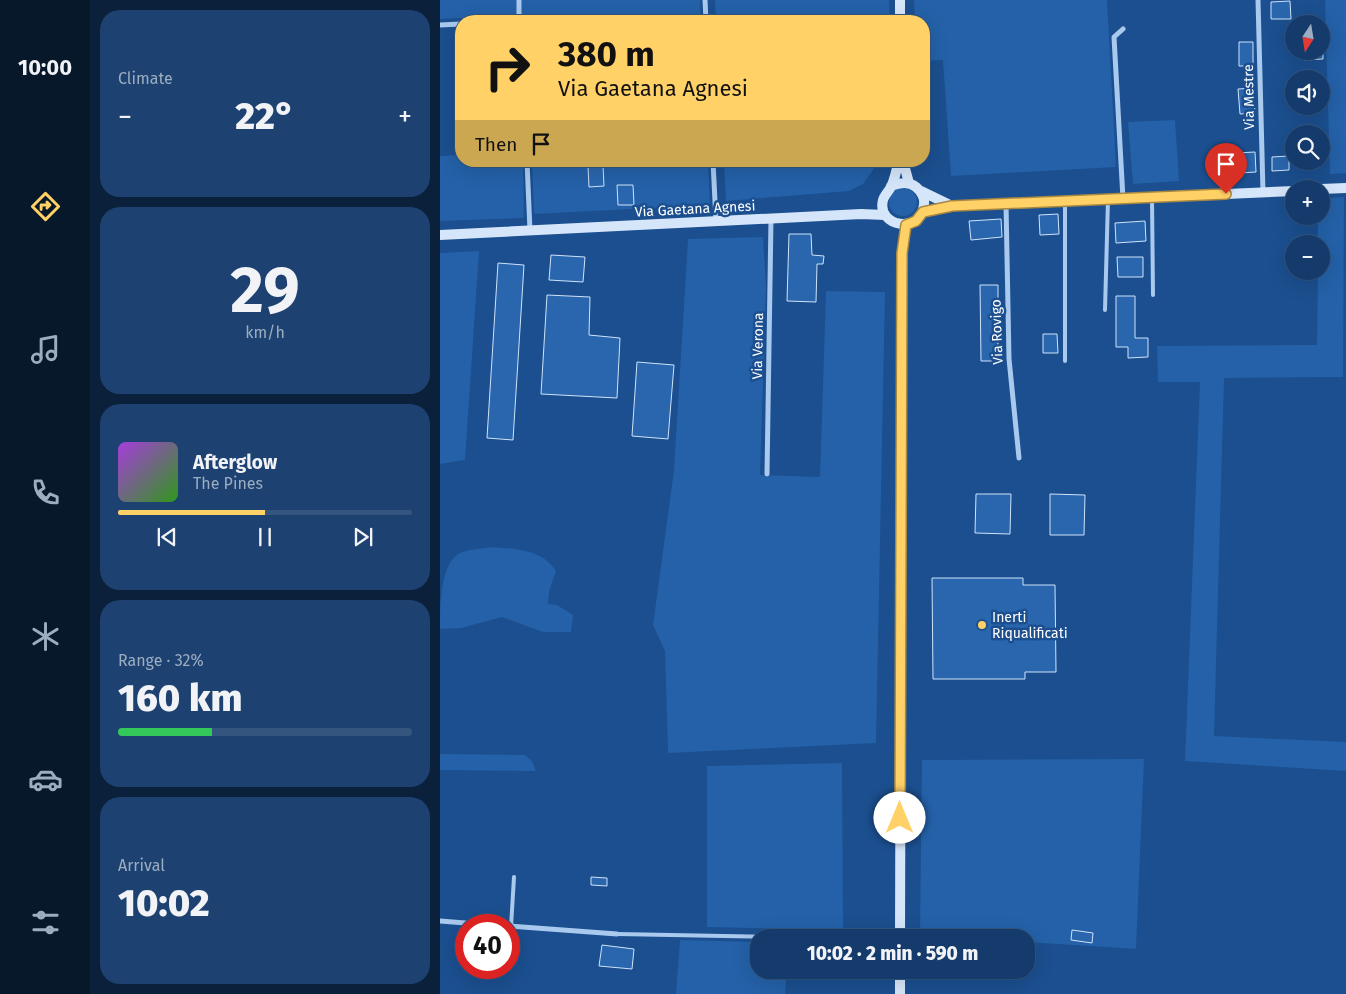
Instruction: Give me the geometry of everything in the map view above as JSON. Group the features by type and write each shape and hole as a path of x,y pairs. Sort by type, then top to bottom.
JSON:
{"street":[{"path":"519,0 519,15"},
{"path":"705,0 706,15"},
{"path":"900,0 900,15"},
{"name":"Via Mestre","path":"1258,0 1263,193"},
{"path":"440,25 455,24"},
{"path":"1123,29 1114,37 1123,199"},
{"path":"527,167 530,231"},
{"path":"713,167 716,222"},
{"path":"861,214 883,199 891,186 897,167"},
{"path":"905,167 909,183"},
{"path":"891,186 909,183 952,206"},
{"path":"1330,189 1346,188"},
{"path":"883,199 885,214 900,224 916,221 923,212 925,202 921,191"},
{"path":"923,212 952,206 1285,192"},
{"name":"Via Rovigo","path":"1006,204 1009,359 1019,458"},
{"name":"Via Gaetana Agnesi","path":"440,235 885,214"},
{"name":"Via Verona","path":"767,474 772,218"},
{"path":"900,224 902,253 900,929"},
{"path":"440,920 455,921"},
{"path":"520,927 617,934"},
{"path":"900,979 900,994"}],"lane":[{"path":"1152,198 1153,295"},
{"path":"1105,310 1108,199"},
{"path":"1065,202 1065,361"},
{"path":"511,914 514,877"},
{"path":"617,934 750,936"}],"shaded area":[{"path":"440,0 700,0 701,15 455,15 455,18 440,19"},
{"path":"715,0 889,0 890,15 716,15"},
{"path":"914,0 1107,0 1116,167 951,176 943,60 930,61 930,15 915,15"},
{"path":"1325,0 1346,0 1346,173 1330,174 1328,115 1330,115 1330,70 1327,70 1327,60 1330,60 1330,15 1325,15"},
{"path":"1175,120 1179,181 1133,184 1128,122"},
{"path":"455,155 455,167 523,167 524,218 440,221 440,156"},
{"path":"532,167 708,167 710,205 534,214"},
{"path":"724,167 875,167 863,184 849,191 726,201"},
{"path":"903,188 913,192 917,202 913,212 903,216 893,212 889,202 893,192"},
{"path":"1344,197 1343,377 1224,378 1214,736 1346,742 1346,771 1185,761 1200,382 1158,382 1157,346 1317,345 1318,280 1330,280 1330,235 1318,235 1318,225 1330,225 1330,198"},
{"path":"763,237 766,288 760,475 820,477 826,291 885,292 876,743 668,753 665,651 653,625 674,470 688,239"},
{"path":"479,251 465,460 440,464 440,253"},
{"path":"491,547 509,548 536,554 550,564 556,571 549,592 548,604 557,605 573,615 571,632 543,632 502,617 461,628 440,629 442,586 448,566 453,558 460,553"},
{"path":"440,754 525,755 532,761 536,771 440,770"},
{"path":"1144,759 1136,949 1035,943 1035,929 920,929 922,760"},
{"path":"842,763 843,929 707,927 707,766"},
{"path":"680,940 750,942 750,979 786,979 785,994 676,994"}],"building":[{"path":"1290,1 1291,15 1285,15 1285,19 1271,19 1271,2"},
{"path":"1239,42 1253,42 1253,66 1239,66"},
{"path":"1253,88 1255,113 1240,114 1238,89"},
{"path":"1255,152 1256,172 1240,173 1240,168 1216,170 1216,154"},
{"path":"1285,156 1285,170 1289,170 1272,171 1272,157"},
{"path":"588,167 603,167 604,186 589,187"},
{"path":"617,185 633,185 634,205 618,205"},
{"path":"1058,214 1059,234 1040,235 1039,215"},
{"path":"1001,219 1002,237 971,240 969,221"},
{"path":"1145,221 1146,241 1116,243 1115,223"},
{"path":"789,234 811,234 812,255 824,256 823,264 817,264 816,302 787,301"},
{"path":"551,255 585,257 583,282 549,280"},
{"path":"1117,257 1143,257 1143,277 1118,277"},
{"path":"498,263 524,265 513,440 487,438"},
{"path":"980,285 998,285 998,361 981,361"},
{"path":"547,295 590,297 589,335 620,338 617,398 541,394"},
{"path":"1116,296 1135,296 1135,338 1148,338 1148,357 1128,358 1128,347 1116,347"},
{"path":"1043,334 1057,334 1058,353 1043,353"},
{"path":"637,362 674,365 668,439 632,436"},
{"path":"976,494 1011,494 1010,534 975,533"},
{"path":"1050,494 1085,495 1084,535 1050,535"},
{"path":"932,578 1023,578 1023,585 1055,585 1056,672 1025,672 1025,679 933,679"},
{"path":"591,877 607,878 607,886 591,885"},
{"path":"1072,930 1093,933 1092,943 1071,940"},
{"path":"602,945 634,949 632,969 599,966"}],"place":[{"name":"Inerti Riqualificati","path":"982,625"}],"route":[{"path":"900,818 902,253 906,225 916,221 923,212 952,206 1226,194"}]}
